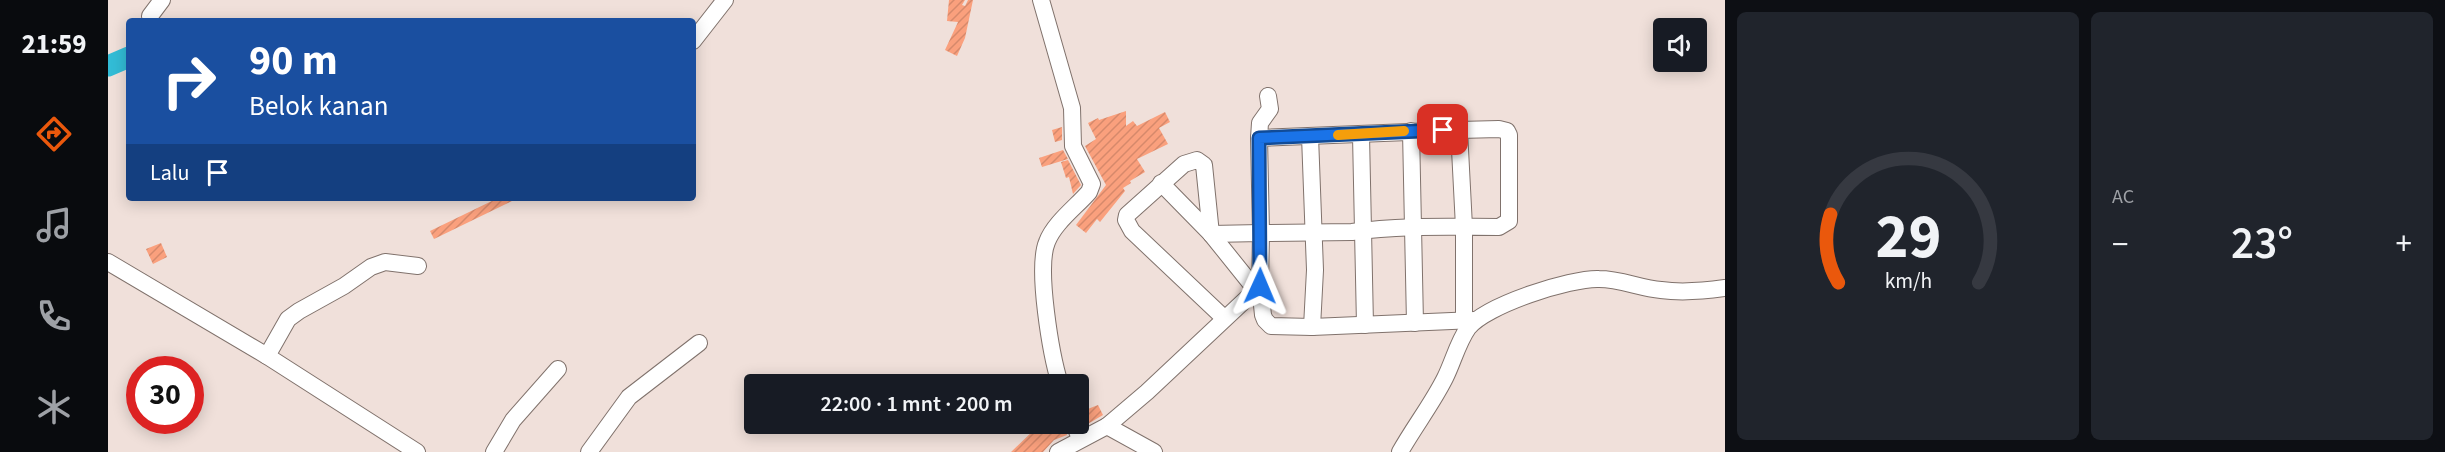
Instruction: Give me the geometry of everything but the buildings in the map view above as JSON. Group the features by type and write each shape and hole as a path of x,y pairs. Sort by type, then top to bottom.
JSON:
{"street":[{"path":"150,16 162,0"},
{"path":"696,37 725,0"},
{"path":"1041,0 1072,108 1073,146 1092,184 1089,192 1047,240 1042,261 1047,312 1058,374"},
{"path":"1268,96 1270,109 1260,123 1259,138 1261,233 1258,288 1263,315 1268,323 1277,327 1471,320 1517,299 1577,282 1597,279 1630,282 1662,291 1688,292 1725,288"},
{"path":"1211,234 1499,226 1509,221 1509,135 1507,131 1500,129 1411,130 1361,135 1259,138"},
{"path":"1411,130 1415,322"},
{"path":"1400,452 1444,381 1471,320 1460,130"},
{"path":"1361,135 1365,325"},
{"path":"1310,136 1315,270 1312,327"},
{"path":"1211,234 1204,165 1194,160 1184,164 1130,210 1126,220 1129,226 1224,318"},
{"path":"1161,183 1211,234 1258,288"},
{"path":"108,262 267,356 417,452"},
{"path":"267,356 288,320 371,267 385,262 418,266"},
{"path":"1089,429 1107,426 1147,392 1258,288"},
{"path":"589,452 629,397 699,343"},
{"path":"494,452 517,415 558,369"},
{"path":"1107,426 1154,452"},
{"path":"1058,452 1074,434"}],"waterway":[{"path":"108,66 126,58"}],"slow traffic":[{"path":"1338,135 1404,131"}],"route":[{"path":"1260,286 1259,138 1443,130"}]}
